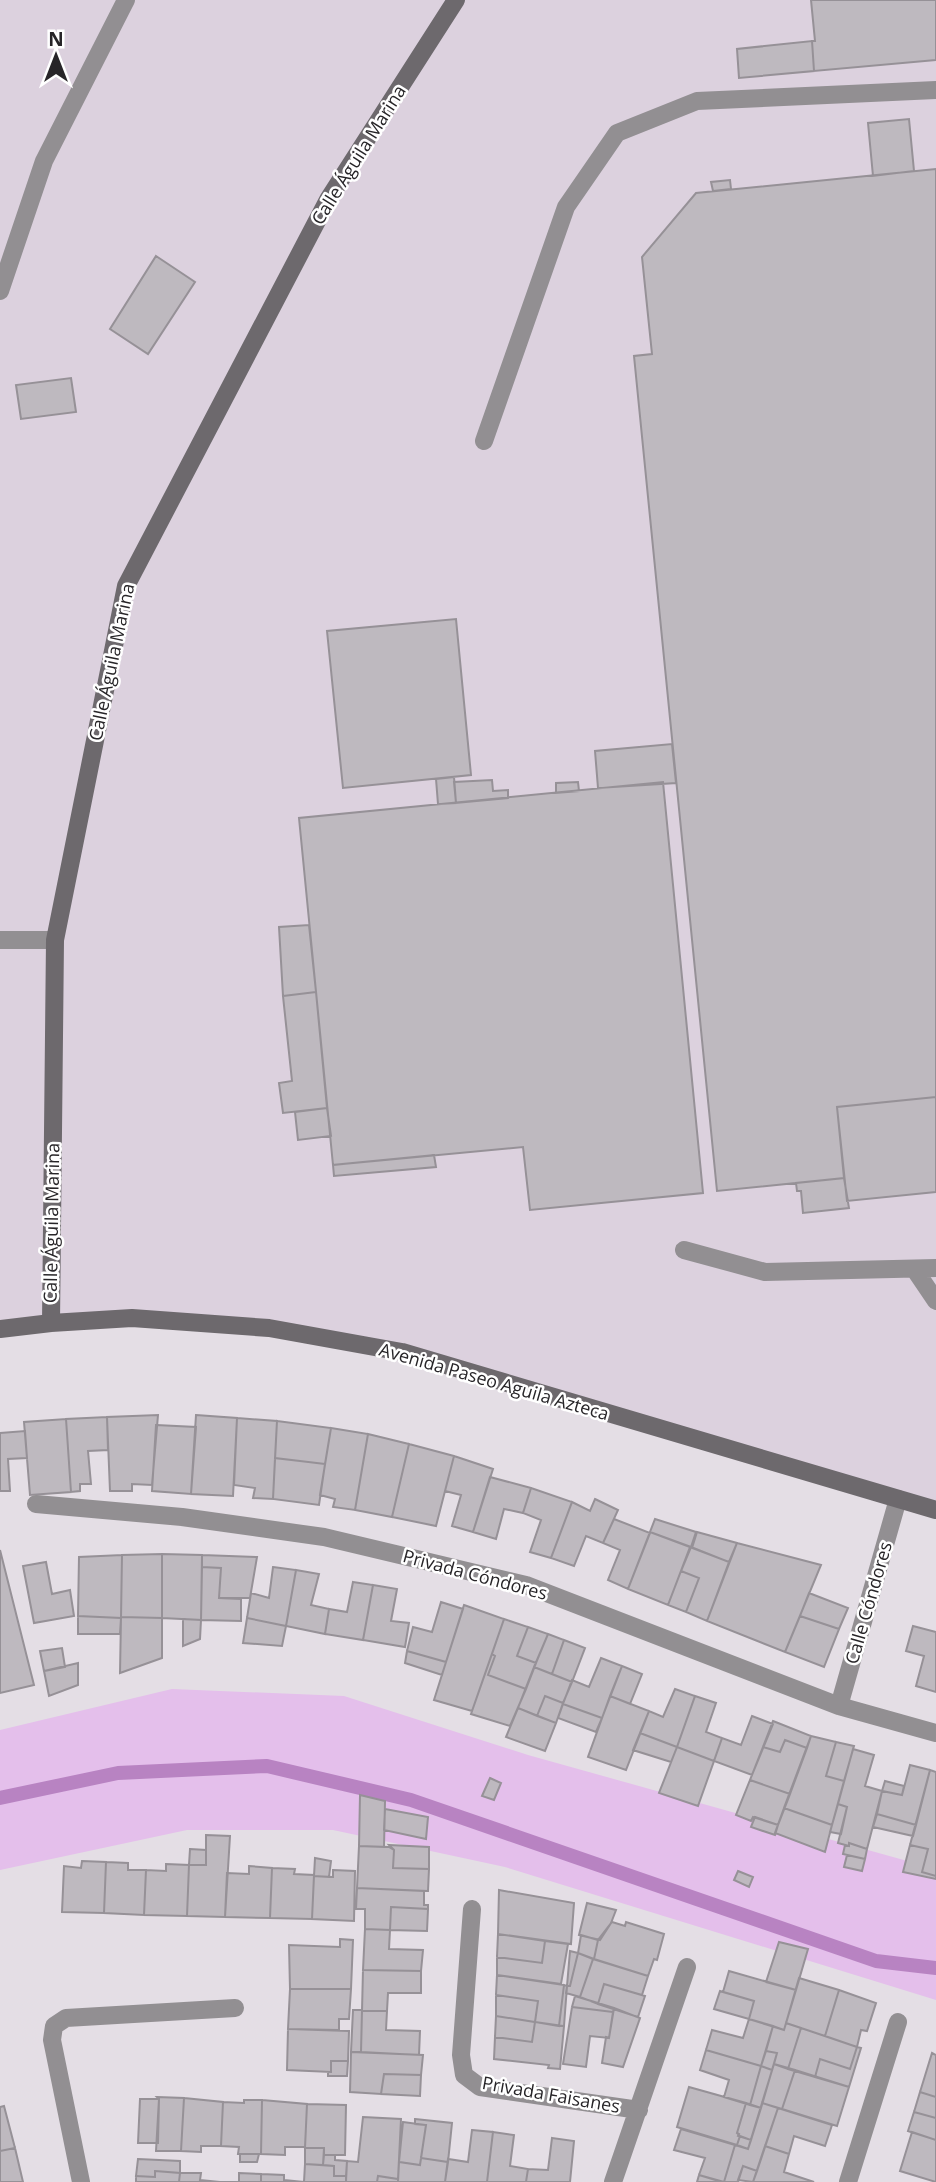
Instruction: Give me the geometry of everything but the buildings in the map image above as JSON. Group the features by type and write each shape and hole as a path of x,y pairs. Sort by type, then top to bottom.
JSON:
{"street":[{"path":"0,291 44,161 126,0"},
{"name":"Calle Águila Marina","path":"51,1323 55,940 126,586 329,198 456,0"},
{"path":"484,441 566,207 617,133 697,101 936,90"},
{"path":"0,940 55,940"},
{"path":"684,1250 765,1272 936,1268"},
{"path":"915,1270 936,1301"},
{"name":"Avenida Paseo Aguila Azteca","path":"0,1329 132,1318 269,1328 402,1352 936,1510"},
{"name":"Calle Cóndores","path":"839,1706 898,1499"},
{"name":"Privada Cóndores","path":"36,1504 182,1517 324,1537 526,1585 839,1706 936,1733"},
{"name":"Privada Faisanes","path":"472,1909 461,2055 464,2075 480,2087 639,2110"},
{"name":"Privada Faisanes","path":"613,2182 687,1968"},
{"path":"81,2182 52,2040 54,2026 66,2018 235,2008"},
{"path":"848,2182 898,2022"}],"shaded area":[{"path":"0,0 936,0 936,1502 286,1331 65,1323 0,1338"},
{"path":"172,1689 344,1696 528,1755 936,1869 936,2000 505,1867 333,1830 187,1830 0,1870 0,1730"}],"waterway":[{"path":"0,1798 118,1773 267,1766 411,1800 876,1961 936,1968"}]}
